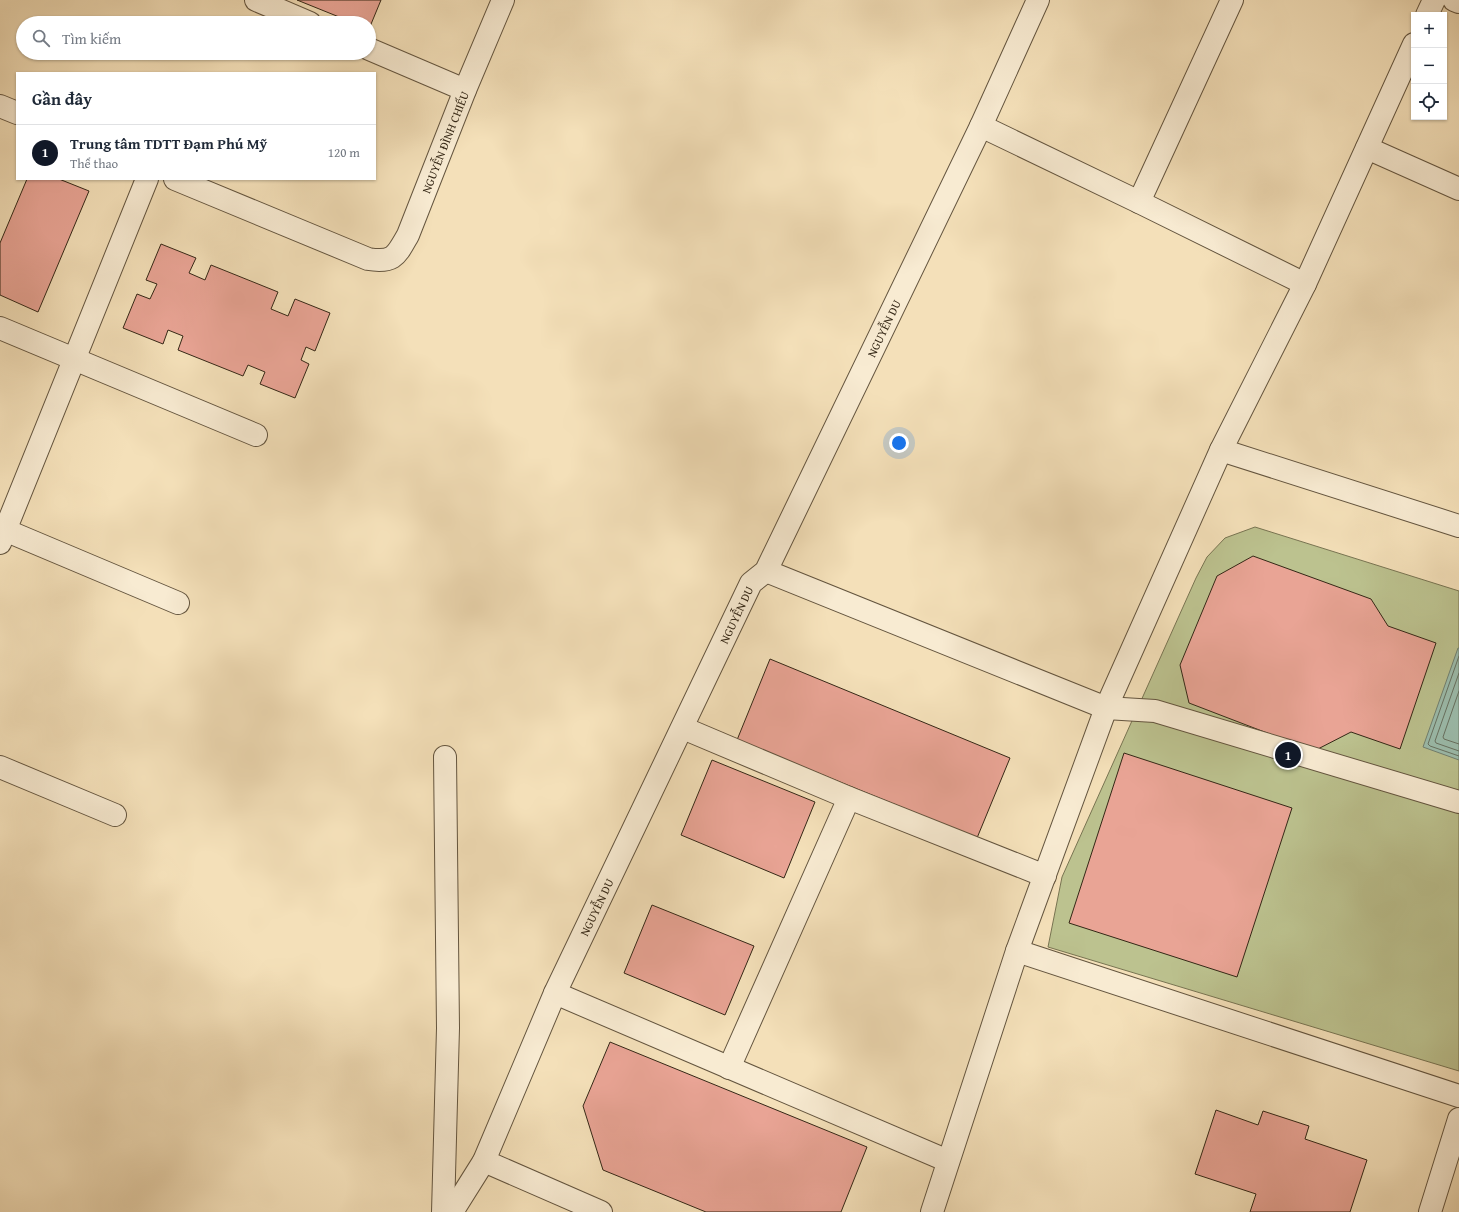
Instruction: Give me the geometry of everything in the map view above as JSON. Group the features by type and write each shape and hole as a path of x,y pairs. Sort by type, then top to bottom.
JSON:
{"street":[{"path":"256,0 294,16"},
{"name":"NGUYỄN ĐÌNH CHIỂU","path":"177,180 368,259 381,261 396,256 408,235 465,90 503,0"},
{"name":"NGUYỄN DU","path":"452,1212 484,1161 555,993 751,584 766,571 981,126 1038,0"},
{"path":"1139,202 1232,0"},
{"path":"1428,12 1434,0"},
{"path":"1454,0 1459,2"},
{"path":"932,1212 1017,951 1106,708 1221,450 1305,284 1412,48"},
{"path":"376,52 465,90"},
{"path":"0,106 16,113"},
{"path":"981,126 1305,284"},
{"path":"1367,148 1459,189"},
{"path":"147,180 2,534 178,603"},
{"path":"0,328 256,435"},
{"path":"1221,450 1459,526"},
{"path":"766,571 1106,708 1155,711 1459,802"},
{"path":"683,728 849,798 1045,876"},
{"path":"443,1212 448,1028 445,757"},
{"path":"0,767 114,815"},
{"path":"729,1068 849,798"},
{"path":"1017,951 1459,1096"},
{"path":"555,993 948,1161"},
{"path":"1430,1212 1459,1119"},
{"path":"484,1161 601,1212"}],"green space":[{"path":"1255,527 1459,591 1459,1071 1048,947 1062,877 1196,578 1207,557 1225,538"}],"water":[{"path":"1459,648 1459,760 1423,747"}],"building":[{"path":"297,0 381,0 374,16 337,16"},
{"path":"27,180 62,180 89,191 38,312 0,295 0,243"},
{"path":"161,244 196,258 189,273 205,280 211,265 278,292 271,309 288,316 295,299 330,313 315,351 306,347 301,360 309,364 295,398 260,384 265,372 248,365 243,376 178,350 183,336 168,330 163,344 123,328 137,294 150,299 157,284 146,280"},
{"path":"1253,556 1371,599 1388,626 1436,643 1400,749 1351,732 1314,751 1189,703 1180,665 1217,576"},
{"path":"770,659 1010,758 977,838 737,740"},
{"path":"1124,753 1292,808 1237,977 1069,923"},
{"path":"712,760 815,802 784,878 681,835"},
{"path":"652,905 754,946 725,1015 624,973"},
{"path":"610,1042 867,1147 841,1212 706,1212 603,1170 583,1106"},
{"path":"1216,1110 1258,1125 1263,1111 1309,1126 1305,1139 1367,1160 1350,1212 1250,1212 1256,1194 1195,1174"}],"place":[{"name":"Trung tâm TDTT Đạm Phú Mỹ","path":"1288,755"}]}
